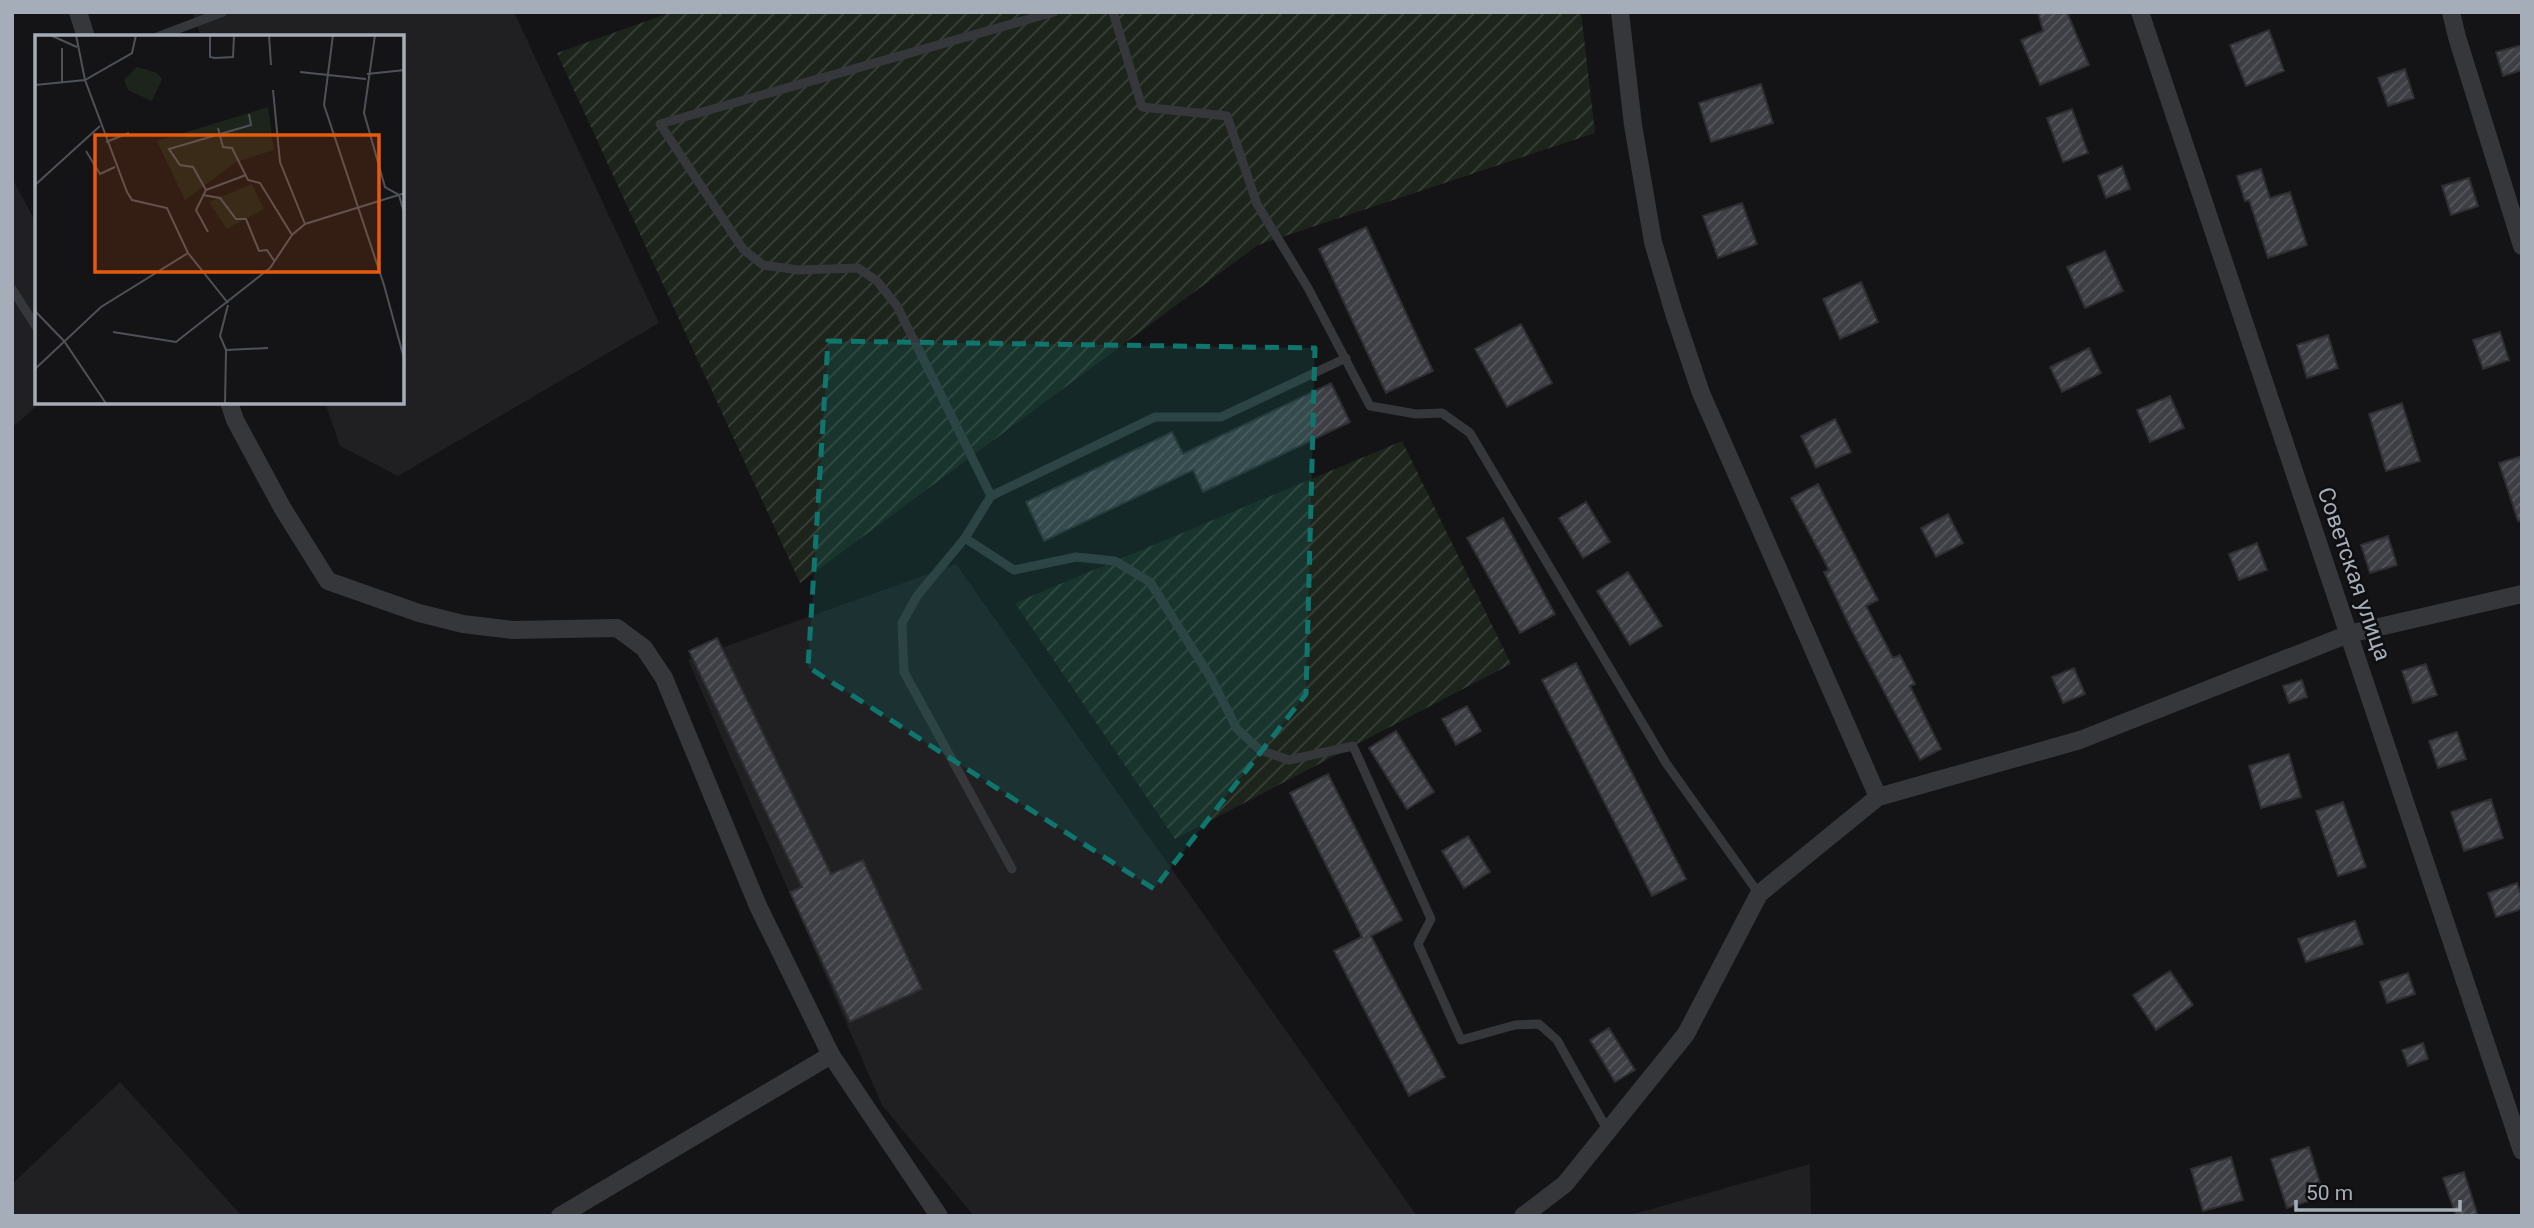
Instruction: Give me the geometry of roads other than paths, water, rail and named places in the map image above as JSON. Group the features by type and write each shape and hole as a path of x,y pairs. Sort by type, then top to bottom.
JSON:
{"street":[{"path":"78,12 85,35"},
{"path":"1620,12 1633,125 1653,242 1674,313 1701,393 1878,797"},
{"name":"Советская улица","path":"2140,12 2522,1151"},
{"path":"2451,12 2522,246"},
{"path":"230,404 235,420 283,509 328,581 419,613 463,624 513,630 617,628 644,648 664,678 758,906 831,1055 939,1216"},
{"path":"1523,1216 1565,1184 1686,1034 1759,894 1878,797 2080,740 2349,634 2522,594"},
{"path":"560,1216 831,1055"}],"lane":[{"path":"162,35 223,12"},
{"path":"991,496 897,306 877,281 858,268 799,270 763,264 743,249 660,124 1054,12"},
{"path":"1113,12 1142,107 1227,116 1257,204 1346,358 1370,406 1416,414 1442,413 1470,433 1666,762 1759,894"},
{"path":"12,289 35,325"},
{"path":"1013,869 904,673 902,623 917,596 965,538 991,496 1156,417 1221,417 1346,358"},
{"path":"965,538 1014,570 1076,557 1115,561 1150,582 1211,678 1237,729 1260,750 1289,760 1353,746 1431,919 1418,944 1461,1040 1515,1025 1539,1024 1557,1040 1608,1131"}]}
